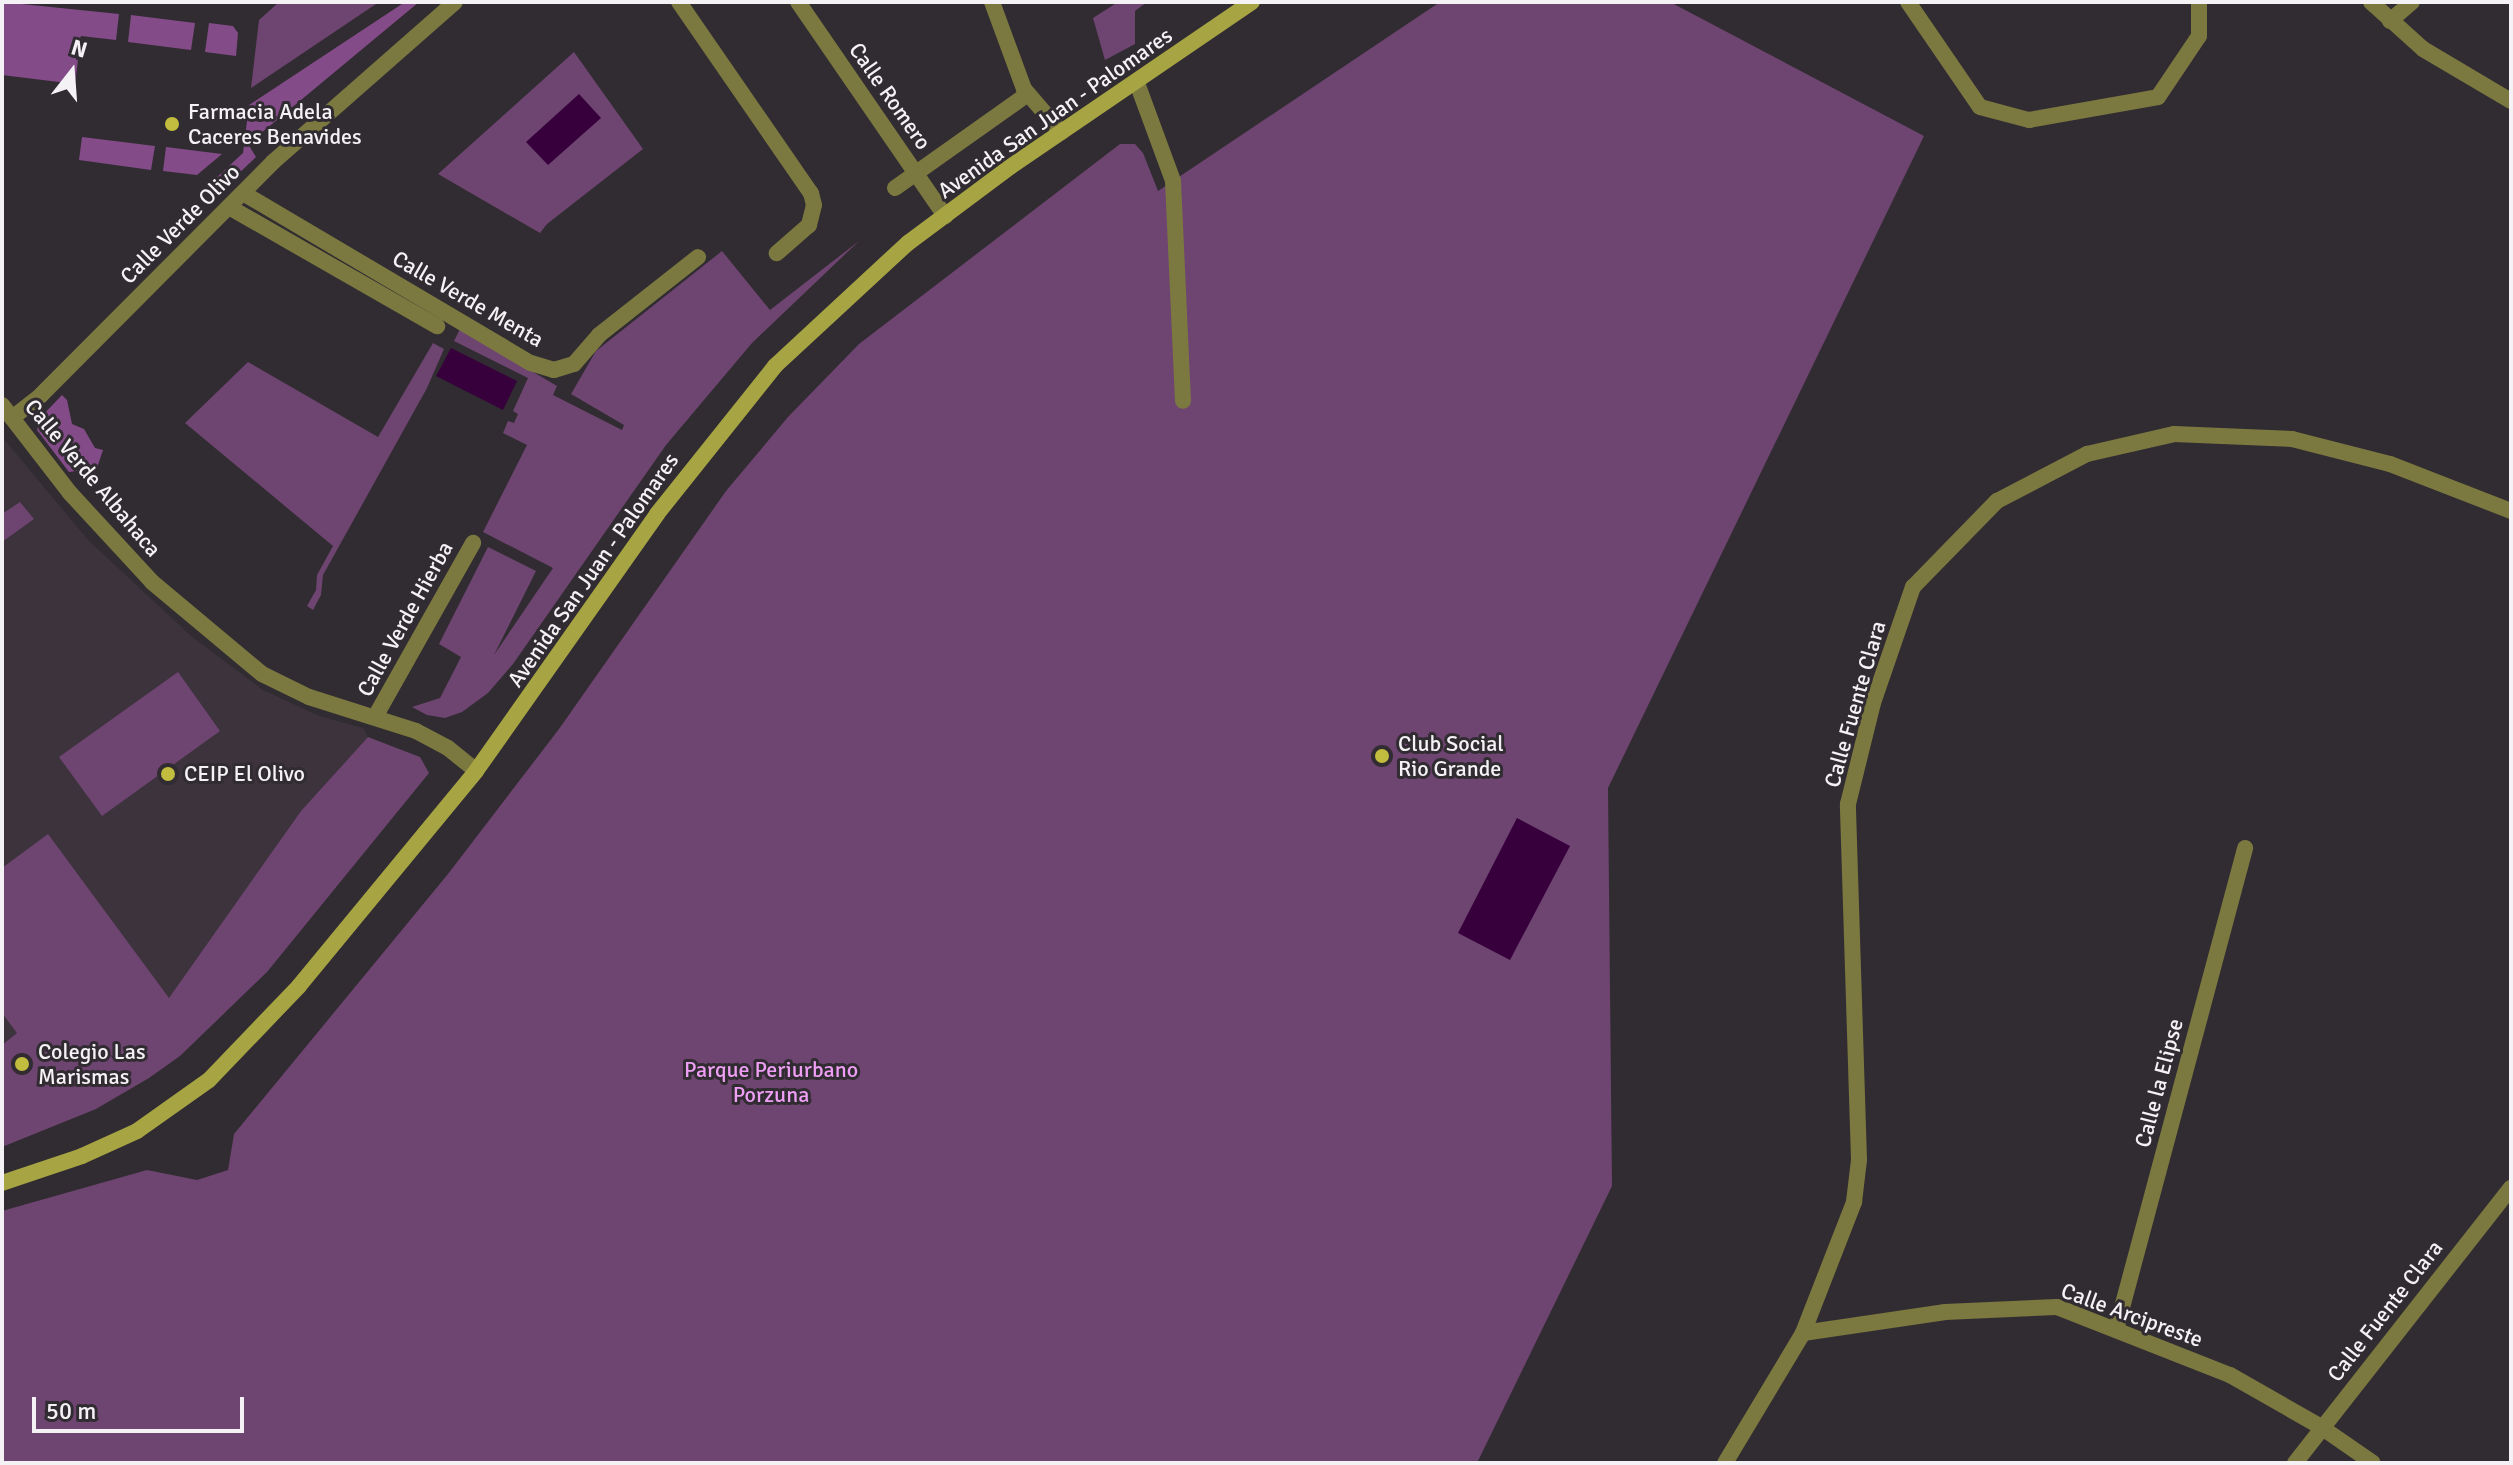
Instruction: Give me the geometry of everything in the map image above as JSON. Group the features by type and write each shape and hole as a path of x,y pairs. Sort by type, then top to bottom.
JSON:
{"street":[{"name":"Calle Verde Olivo","path":"7,411 41,395 243,193 455,2"},
{"path":"679,2 811,193 814,205 809,225 777,253"},
{"name":"Calle Romero","path":"798,2 945,216"},
{"path":"992,2 1018,78 1061,132"},
{"name":"Avenida San Juan - Palomares","path":"2,1183 82,1156 137,1131 209,1080 299,986 476,771 657,514 743,404 811,329 908,243 1061,132 1252,2"},
{"path":"1908,2 1980,107 2029,120 2158,97 2199,36 2199,2"},
{"path":"2371,2 2423,49 2511,101"},
{"path":"2390,21 2412,2"},
{"path":"1137,83 1173,181 1183,401"},
{"path":"895,188 1028,94"},
{"name":"Calle Verde Menta","path":"243,193 531,363 554,370 574,364 599,335 698,257"},
{"name":"Calle Verde Menta","path":"229,207 437,326"},
{"name":"Calle Verde Albahaca","path":"7,411 70,493 152,582 262,674 309,697 375,717 432,739 476,771"},
{"name":"Calle Fuente Clara","path":"1725,1463 1803,1333 1854,1202 1859,1160 1848,804 1873,703 1913,587 1997,501 2087,454 2174,434 2292,439 2390,464 2511,511"},
{"name":"Calle Verde Hierba","path":"375,717 473,543"},
{"name":"Calle la Elipse","path":"2116,1330 2245,848"},
{"name":"Calle Fuente Clara","path":"2295,1463 2511,1188"},
{"name":"Calle Arcipreste","path":"1803,1333 1945,1312 2057,1307 2230,1375 2321,1427 2373,1463"}],"shaded area":[{"path":"2,2 119,14 116,40 81,36 75,84 2,75"},
{"path":"405,2 419,2 248,144 256,157 233,179 216,178 243,153 249,105"},
{"path":"131,15 195,23 191,50 128,42"},
{"path":"209,23 233,26 238,33 236,56 205,52"},
{"path":"579,94 601,118 548,165 526,142"},
{"path":"82,137 155,146 151,170 79,160"},
{"path":"166,147 222,154 197,175 163,171"},
{"path":"451,348 517,381 503,410 436,376"},
{"path":"62,395 67,400 72,424 84,429 95,448 103,450 97,468 69,472 37,430 41,417"},
{"name":"CEIP El Olivo","path":"2,437 88,540 191,636 263,690 319,716 363,728 368,737 301,811 177,989 74,1103 2,1113"},
{"path":"1517,818 1570,846 1510,960 1458,933"}],"green space":[{"path":"279,2 379,2 251,88 259,20"},
{"path":"1118,2 1147,2 1135,11 1135,44 1105,60 1093,18"},
{"name":"Parque Periurbano Porzuna","path":"1440,2 1670,2 1924,136 1608,788 1612,1186 1477,1463 2,1463 2,1211 147,1170 197,1180 228,1170 234,1134 448,874 559,729 726,491 788,417 859,344 1120,144 1135,144 1143,153 1158,191"},
{"path":"574,52 643,149 547,224 540,233 438,174"},
{"path":"859,241 752,343 666,445 513,664 488,693 462,712 445,718 427,715 412,707 440,698 461,657 439,644 488,547 536,571 494,655 553,568 483,532 527,445 503,433 508,421 514,423 518,414 513,411 528,378 454,341 460,329 557,386 553,395 622,430 624,425 571,394 596,351 722,251 770,310"},
{"path":"433,343 444,349 427,388 323,575 321,595 313,610 307,606 316,590 317,575 333,546 185,423 248,362 378,437"},
{"path":"20,502 34,519 2,542 2,514"},
{"path":"178,672 220,731 102,816 59,757"},
{"path":"368,737 420,757 429,773 267,972 180,1056 149,1078 96,1109 2,1147 2,1045 17,1033 2,1013 2,868 48,834 169,998 301,811"}],"place":[{"name":"Farmacia Adela Caceres Benavides","path":"172,124"},
{"name":"Club Social Rio Grande","path":"1382,756"},
{"name":"CEIP El Olivo","path":"168,774"},
{"name":"Colegio Las Marismas","path":"22,1064"}]}
